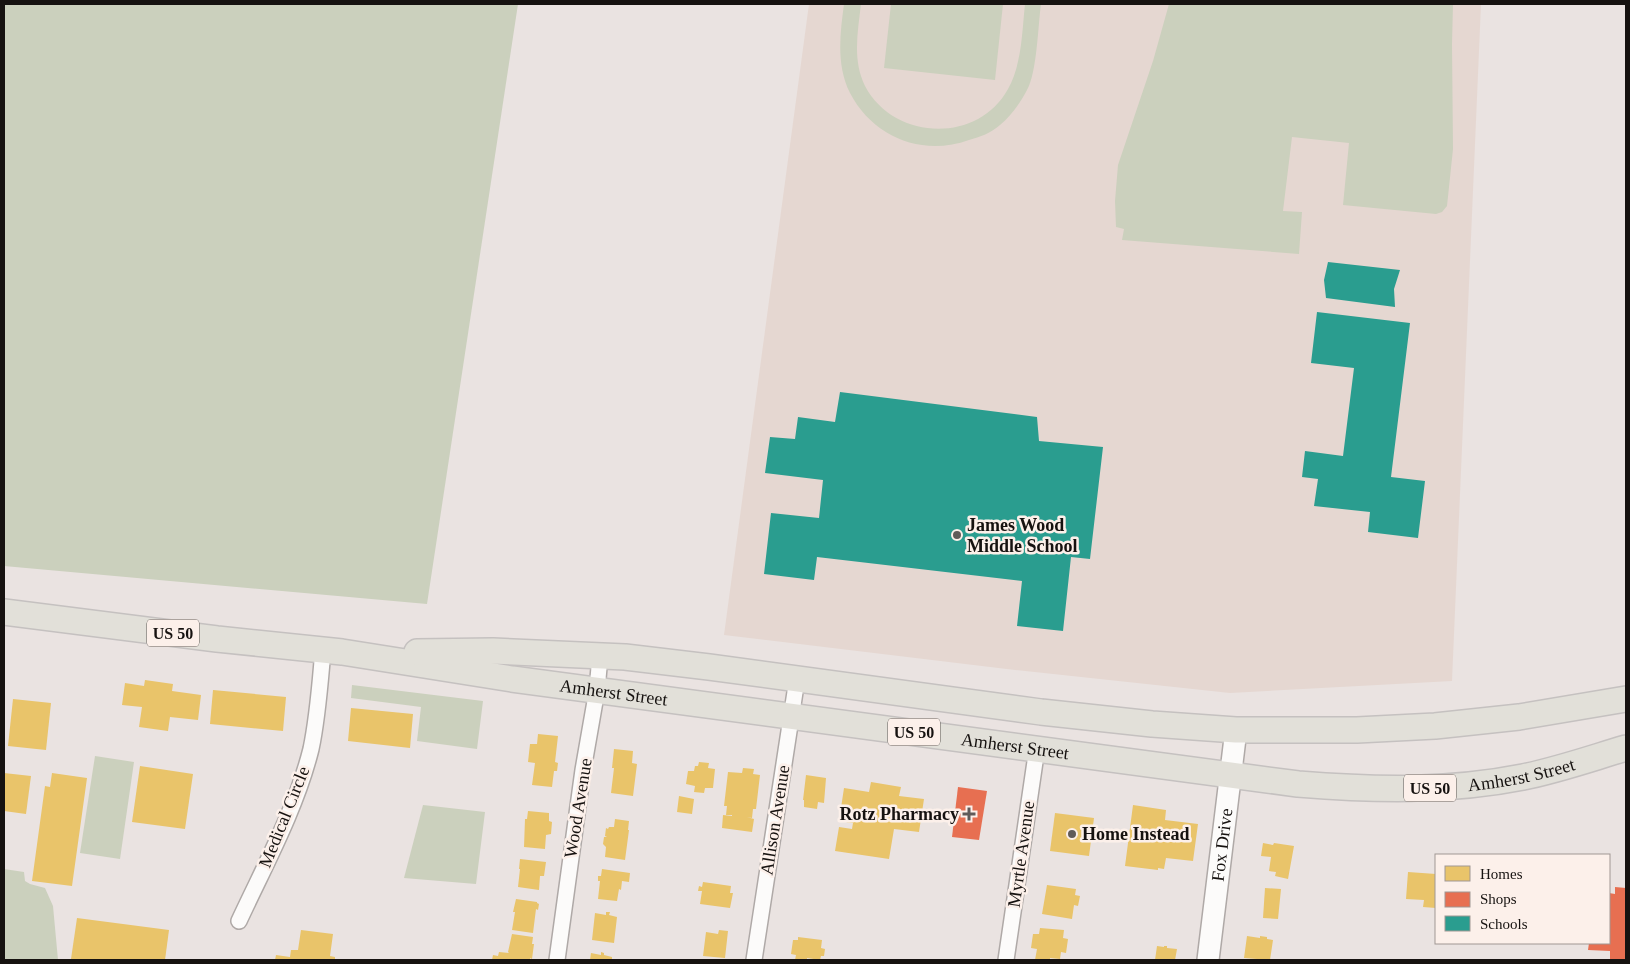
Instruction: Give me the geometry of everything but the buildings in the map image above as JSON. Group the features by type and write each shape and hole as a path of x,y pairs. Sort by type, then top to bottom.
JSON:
{"main road":[{"name":"Amherst Street","path":"4,612 111,624 217,639 333,651 512,679 1298,784 1399,789 1496,782 1543,772 1626,748"},
{"name":"Amherst Street","path":"333,651 493,652 634,658 736,670 1041,712 1152,724 1236,730 1357,730 1435,726 1519,717 1626,700"},
{"path":"674,701 719,695 729,688 736,670"},
{"path":"1037,748 1037,733 1043,728 1051,726 1077,728 1121,720"},
{"name":"Fox Drive","path":"1208,960 1236,730"}],"street":[{"name":"Medical Circle","path":"239,921 299,788 333,651"},
{"name":"Wood Avenue","path":"557,960 575,827 597,690 600,656"},
{"name":"Allison Avenue","path":"754,960 797,679"},
{"name":"Myrtle Avenue","path":"1006,960 1037,748"}],"shaded area":[{"path":"809,4 1481,4 1452,681 1230,693 1015,670 724,635"}],"green space":[{"path":"4,4 518,4 427,604 4,566"},
{"path":"844,4 861,4 857,45 858,66 865,86 878,104 895,117 915,126 936,129 957,127 977,119 994,107 1013,79 1021,48 1025,4 1041,4 1035,61 1027,90 1015,109 1004,121 993,130 973,139 951,145 934,146 917,144 885,132 860,108 850,93 846,82 840,49"},
{"path":"891,4 1003,4 995,80 884,68"},
{"path":"1169,4 1453,4 1453,149 1447,206 1442,212 1436,214 1343,205 1349,143 1292,137 1283,211 1302,212 1299,254 1122,240 1124,229 1116,227 1115,201 1118,165 1153,61"},
{"path":"352,685 483,701 477,749 417,741 421,707 351,698"},
{"path":"95,756 134,762 120,859 80,853"},
{"path":"423,805 485,812 476,884 404,878"},
{"path":"4,869 24,872 25,881 45,888 53,906 58,960 4,960"}],"place":[{"name":"James Wood Middle School","path":"957,535"},
{"name":"Rotz Pharmacy","path":"969,814"},
{"name":"Home Instead","path":"1072,834"}]}
